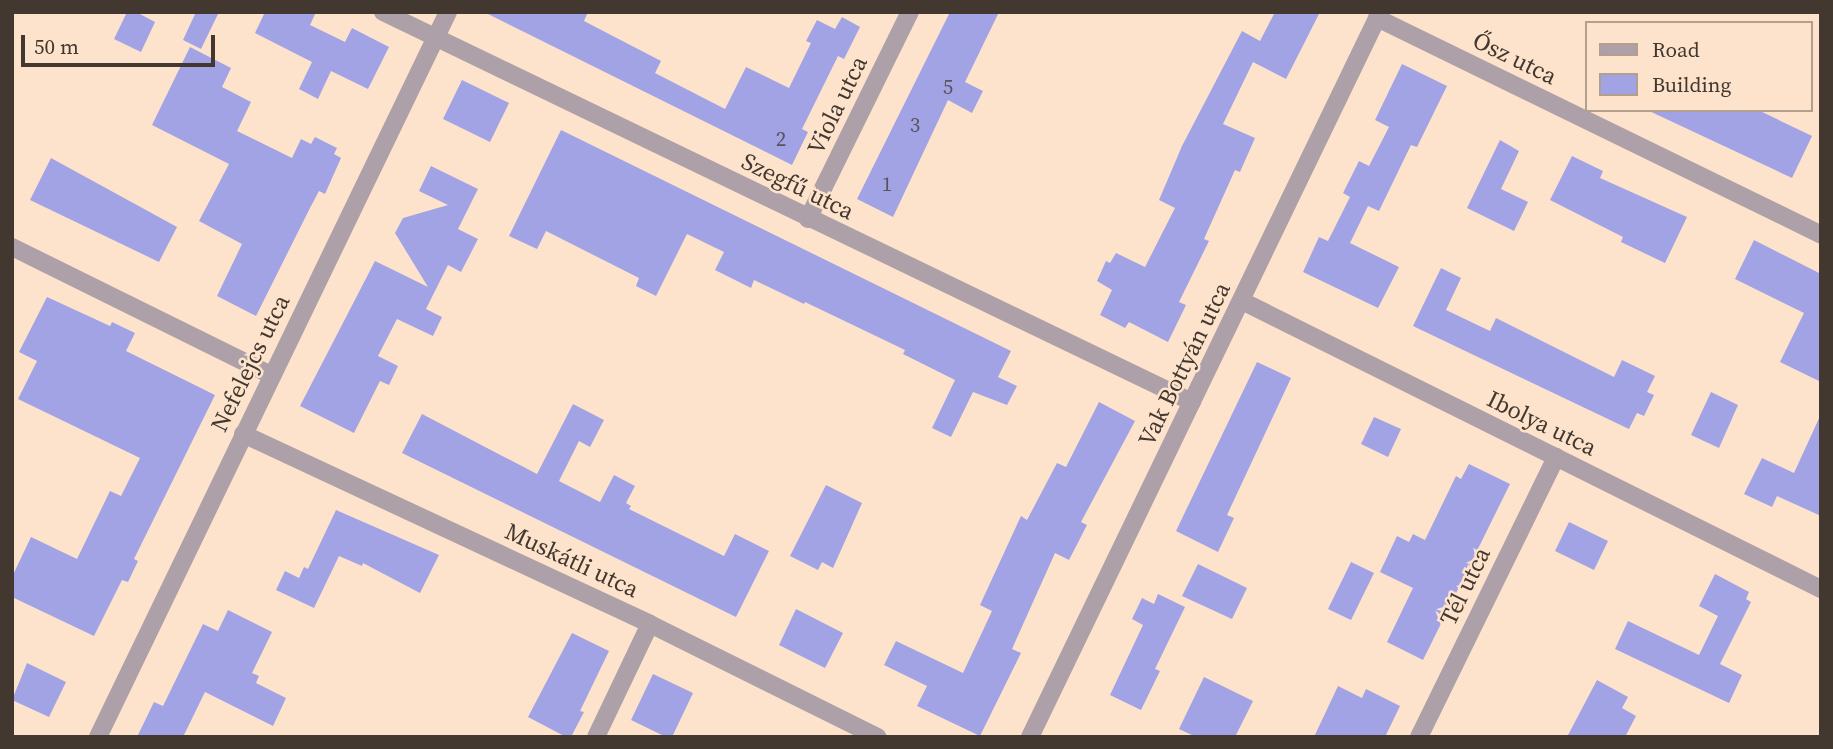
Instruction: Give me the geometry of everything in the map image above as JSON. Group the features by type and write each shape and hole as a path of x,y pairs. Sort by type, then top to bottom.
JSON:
{"street":[{"name":"Szegfű utca","path":"383,12 1192,402"},
{"name":"Nefelejcs utca","path":"98,737 448,12"},
{"name":"Viola utca","path":"808,219 910,12"},
{"name":"Ősz utca","path":"1378,15 1821,235"},
{"name":"Vak Bottyán utca","path":"1030,737 1378,15"},
{"path":"12,247 271,375"},
{"name":"Ibolya utca","path":"1242,301 1821,589"},
{"name":"Muskátli utca","path":"243,433 650,624 878,737"},
{"name":"Tél utca","path":"1419,737 1556,457"},
{"path":"596,737 650,624"}],"building":[{"path":"127,12 136,12 155,22 141,52 114,39"},
{"path":"196,12 219,12 201,49 183,40"},
{"path":"265,12 316,12 310,25 345,42 352,28 389,47 368,89 331,71 318,99 299,89 312,62 255,33"},
{"path":"484,12 588,12 584,21 661,61 655,73 725,109 746,67 789,88 811,43 806,41 817,20 835,29 842,17 860,27 844,59 838,56 802,129 808,132 792,165"},
{"path":"950,12 999,12 965,82 983,91 972,113 948,100 893,217 857,199"},
{"path":"1275,12 1320,12 1286,79 1253,62 1223,124 1255,138 1240,172 1235,170 1204,239 1209,241 1179,302 1186,305 1168,342 1129,322 1125,328 1100,315 1112,290 1097,281 1106,261 1110,263 1116,253 1145,267 1175,208 1159,200 1182,146 1242,31 1260,41"},
{"path":"190,47 231,68 222,87 251,102 237,131 292,158 301,139 311,144 315,137 337,148 334,154 341,158 325,194 319,191 256,316 217,296 242,244 199,221 229,164 152,125"},
{"path":"1402,64 1447,86 1417,147 1411,145 1379,211 1368,206 1350,243 1399,267 1378,308 1303,272 1319,237 1328,241 1350,197 1343,193 1359,161 1369,166 1389,127 1375,120"},
{"path":"462,80 509,103 490,142 443,119"},
{"path":"1651,112 1762,112 1812,136 1792,178"},
{"path":"561,130 1011,351 998,377 1017,386 1007,405 973,392 951,437 932,428 955,380 903,354 905,350 805,302 804,304 754,280 751,288 715,270 724,252 687,234 656,296 636,286 639,278 546,231 537,249 509,236"},
{"path":"1500,140 1519,151 1501,189 1528,202 1514,231 1467,208"},
{"path":"1572,156 1603,171 1600,178 1687,217 1665,263 1621,242 1623,237 1550,200"},
{"path":"51,158 177,227 159,262 30,200"},
{"path":"431,166 478,189 458,229 478,239 461,272 448,265 426,309 442,317 433,336 397,319 378,356 398,366 389,385 380,381 354,433 300,406 375,261 428,287 395,233 403,218 448,205 419,191"},
{"path":"1754,240 1821,274 1821,382 1780,362 1804,313 1735,279"},
{"path":"1441,268 1461,278 1446,310 1490,331 1496,318 1614,377 1622,360 1655,376 1647,392 1654,395 1644,416 1637,413 1629,429 1413,326"},
{"path":"47,297 110,326 112,322 135,333 126,351 215,395 134,559 138,561 128,582 122,580 94,636 12,597 12,577 31,537 77,559 110,491 121,496 140,458 18,399 37,361 19,352"},
{"path":"1257,362 1291,378 1227,515 1234,518 1218,552 1176,531"},
{"path":"1711,392 1738,405 1719,448 1691,435"},
{"path":"1099,402 1135,421 1081,522 1087,525 1069,560 1055,553 1012,649 1021,653 980,736 917,706 927,686 884,665 896,641 963,673 992,611 980,605 1021,516 1027,520 1057,463 1066,467"},
{"path":"573,404 604,420 590,447 579,441 559,481 600,502 614,475 635,486 626,503 631,506 629,509 724,556 735,534 769,551 736,617 402,453 422,414 537,474"},
{"path":"1821,414 1821,516 1777,496 1772,507 1744,494 1762,458 1794,473"},
{"path":"1374,417 1401,429 1388,457 1361,444"},
{"path":"1469,464 1510,484 1423,660 1387,642 1413,588 1380,572 1397,536 1409,542 1413,534 1425,540 1456,476 1461,479"},
{"path":"826,485 862,503 833,568 822,562 818,570 790,556"},
{"path":"336,510 439,555 420,593 363,563 362,566 339,556 314,608 276,590 285,571 299,578 304,567 308,569"},
{"path":"1569,522 1608,541 1594,570 1555,551"},
{"path":"1351,562 1374,573 1351,620 1328,609"},
{"path":"1198,564 1247,588 1232,619 1182,596"},
{"path":"1715,574 1749,592 1746,599 1751,602 1720,664 1742,675 1729,703 1615,649 1628,621 1699,655 1718,616 1699,606"},
{"path":"1158,594 1185,607 1155,669 1160,671 1141,710 1110,695 1143,625 1132,619 1142,598 1154,604"},
{"path":"796,609 843,633 825,668 779,645"},
{"path":"228,610 272,632 252,673 259,676 256,683 286,698 273,726 205,692 183,737 137,737 154,702 163,706 203,624 218,631"},
{"path":"572,633 609,651 580,711 584,712 571,737 566,737 528,717"},
{"path":"27,663 66,682 49,717 12,700"},
{"path":"653,674 693,693 672,737 666,737 631,720"},
{"path":"1204,677 1253,701 1235,737 1196,737 1179,729"},
{"path":"1597,680 1628,697 1622,708 1636,716 1625,737 1567,737"},
{"path":"1338,686 1362,698 1366,689 1400,706 1385,737 1314,737"}]}
